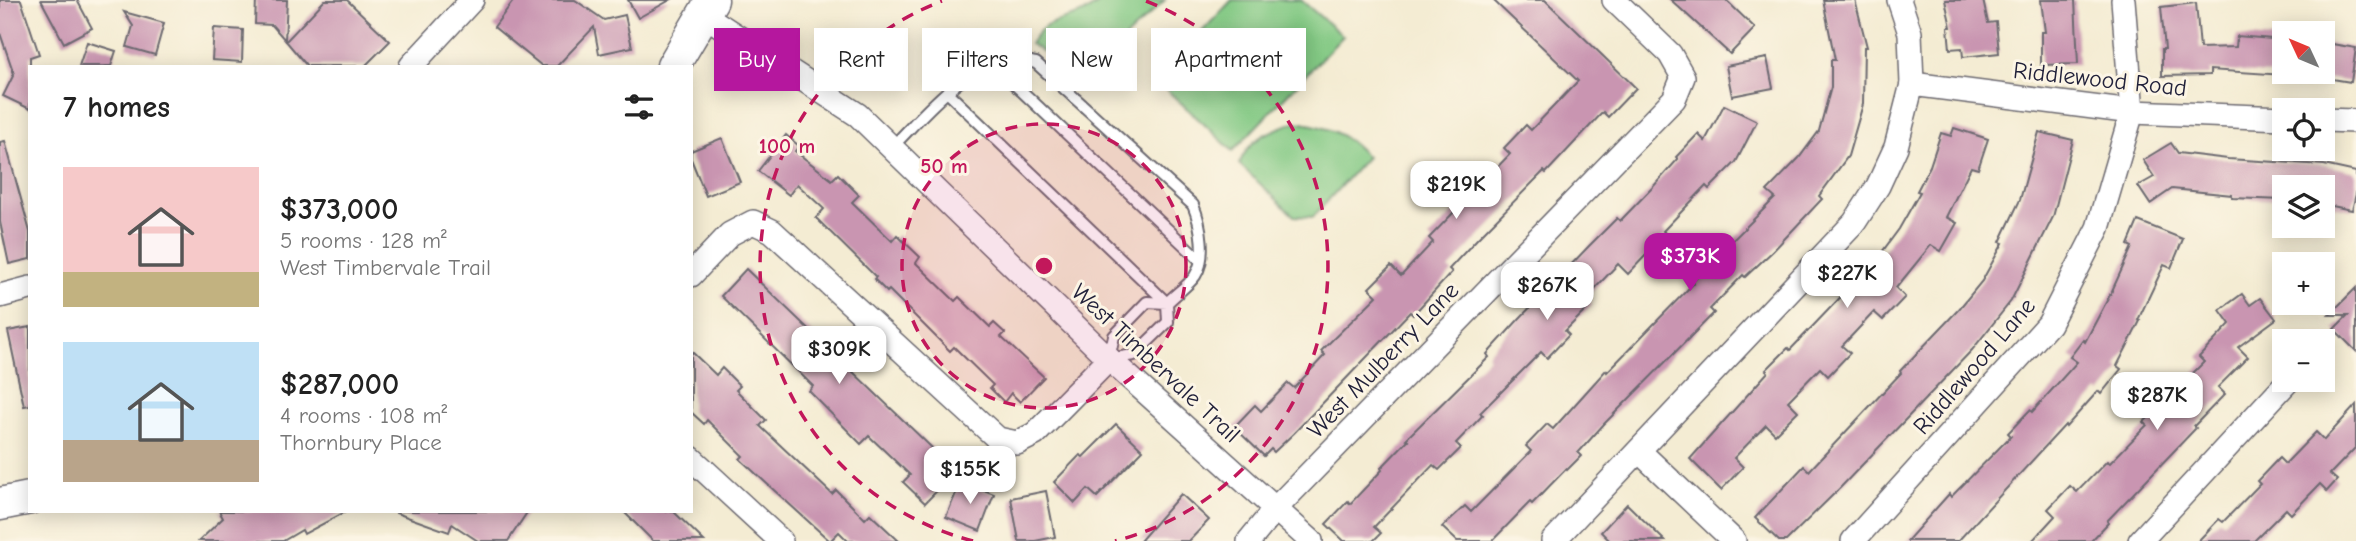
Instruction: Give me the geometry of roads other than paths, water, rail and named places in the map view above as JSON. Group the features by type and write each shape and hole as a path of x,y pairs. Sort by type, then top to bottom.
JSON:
{"street":[{"path":"412,65 472,0"},
{"name":"West Mulberry Lane","path":"1248,541 1276,508 1674,100 1683,77 1670,54 1614,0"},
{"path":"1553,541 1854,223 1878,186 1896,147 1912,84 1910,33 1899,0"},
{"name":"Riddlewood Lane","path":"1853,541 2049,324 2098,228 2132,112 2123,0"},
{"path":"674,65 708,7"},
{"name":"West Timbervale Trail","path":"708,7 858,115 1109,359 1311,541"},
{"name":"Riddlewood Road","path":"1912,84 2132,112 2272,118"},
{"path":"2335,120 2356,121"},
{"path":"693,273 730,234 753,222 772,231 998,439 1017,443 1035,434 1109,359"},
{"path":"0,296 28,289"},
{"path":"2140,541 2278,392"},
{"path":"1639,451 1734,541"},
{"path":"693,460 777,538"},
{"path":"0,504 28,498"}],"lane":[{"path":"891,148 947,92 1167,303 1168,322 1134,355 1109,359 1114,336 1147,302 1167,303 1196,275 1202,248 1199,221 1193,205 1032,62"},
{"path":"1022,91 1199,259"}]}
